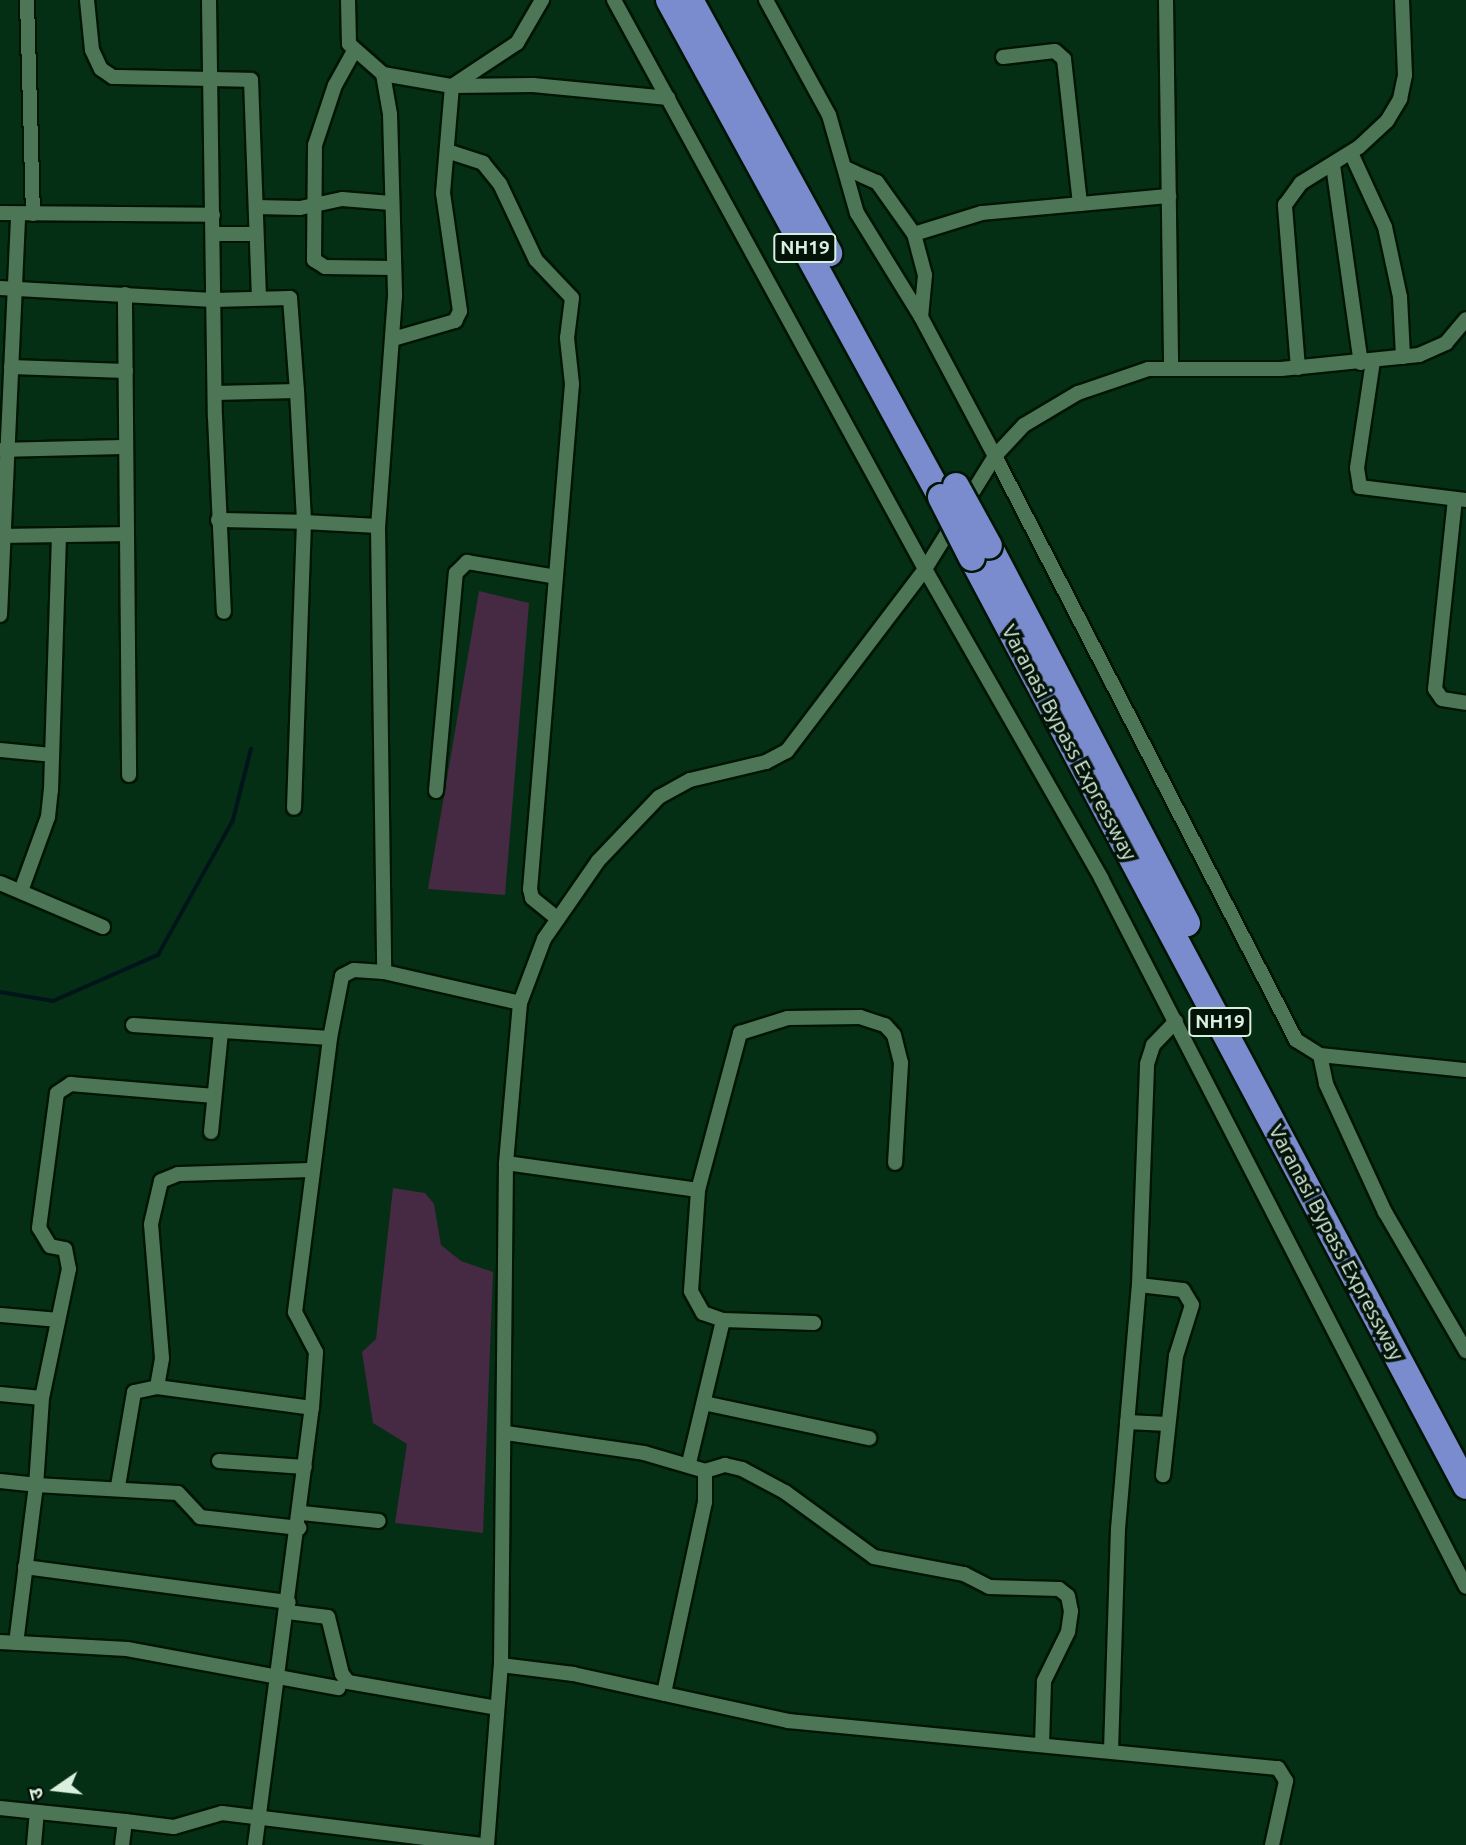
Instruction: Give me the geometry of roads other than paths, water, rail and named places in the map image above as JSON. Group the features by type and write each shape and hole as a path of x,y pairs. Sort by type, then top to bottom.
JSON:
{"highway":[{"name":"Varanasi Bypass Expressway","path":"669,0 949,491"},
{"name":"Varanasi Bypass Expressway","path":"690,0 981,552 1466,1486"},
{"name":"Varanasi Bypass Expressway","path":"981,552 1466,1451"}],"street":[{"path":"27,0 33,214"},
{"path":"87,0 92,50 101,69 113,77 243,77 255,87 259,297"},
{"path":"209,0 218,520 224,612"},
{"path":"348,0 354,51 335,85 315,145 313,206 318,264 394,268"},
{"path":"452,86 517,43 542,0"},
{"path":"614,0 1176,1021 1466,1587"},
{"path":"765,0 829,115 857,214 921,317 995,456 1296,1040 1320,1055 1466,1070"},
{"path":"1166,0 1171,367"},
{"path":"1298,368 1285,205 1295,188 1352,153 1387,121 1400,99 1405,75 1402,0"},
{"path":"354,51 383,74 452,86 533,85 668,99"},
{"path":"1003,57 1055,51 1064,59 1080,204"},
{"path":"383,74 390,114 394,268 393,339 378,526 381,908 384,972"},
{"path":"393,339 443,328 460,311 443,193 452,86"},
{"path":"447,151 483,163 492,173 536,260 572,298 567,338 572,384 551,576 546,709 530,889 532,898 556,922"},
{"path":"1352,153 1385,227 1400,297 1403,357"},
{"path":"1333,165 1367,362 1357,468 1360,487 1460,500 1435,689 1442,699 1466,703"},
{"path":"845,168 877,182 914,234 925,275 921,317"},
{"path":"914,234 982,213 1168,196"},
{"path":"256,207 313,206 342,200 391,203"},
{"path":"0,213 213,215"},
{"path":"0,615 5,450 11,367 7,288 18,214"},
{"path":"213,234 256,234"},
{"path":"7,288 213,300 283,295 293,304 304,522 294,808"},
{"path":"125,295 129,775"},
{"path":"487,1845 501,1665 506,1433 506,1163 520,1003 544,939 598,861 659,797 690,780 766,762 787,751 925,569 995,456 1024,425 1078,393 1114,378 1171,367 1298,368 1403,357 1438,348 1465,323"},
{"path":"11,367 126,371"},
{"path":"215,393 297,391"},
{"path":"5,450 127,447"},
{"path":"218,520 378,526"},
{"path":"2,536 127,534"},
{"path":"21,891 48,817 59,535"},
{"path":"436,791 456,573 467,562 551,576"},
{"path":"0,750 52,755"},
{"path":"0,883 21,891 56,911 103,927"},
{"path":"255,1845 301,1520 316,1352 295,1312 330,1038 342,976 354,970 384,972 520,1003"},
{"path":"814,1323 723,1320 703,1313 691,1292 698,1190 740,1033 788,1017 860,1017 894,1035 901,1063 895,1163"},
{"path":"1111,1751 1118,1529 1139,1285 1147,1064 1153,1045 1176,1021"},
{"path":"133,1025 330,1038"},
{"path":"211,1132 221,1031"},
{"path":"1320,1055 1326,1084 1385,1212 1466,1351"},
{"path":"16,1643 36,1485 42,1398 69,1257 65,1249 43,1239 39,1228 57,1093 71,1084 213,1096"},
{"path":"506,1163 698,1190"},
{"path":"157,1387 162,1344 151,1224 161,1181 178,1174 312,1170"},
{"path":"1139,1285 1183,1290 1192,1305 1176,1356 1163,1475"},
{"path":"0,1315 58,1320"},
{"path":"689,1463 723,1320"},
{"path":"118,1486 134,1392 157,1387 312,1408"},
{"path":"0,1394 42,1398"},
{"path":"704,1403 869,1438"},
{"path":"1127,1422 1168,1424"},
{"path":"506,1433 689,1463 705,1471 725,1465 742,1469 785,1492 874,1557 964,1574 989,1587 1059,1589 1068,1596 1071,1611 1068,1633 1044,1681 1042,1744"},
{"path":"219,1461 305,1467"},
{"path":"664,1694 705,1502 705,1471"},
{"path":"0,1481 36,1485 118,1486 178,1493 200,1517 379,1521"},
{"path":"25,1567 288,1607 328,1617 348,1682 497,1708"},
{"path":"0,1642 127,1649 338,1688"},
{"path":"501,1665 664,1694 788,1721 1111,1751 1284,1772 1272,1845"},
{"path":"0,1808 125,1821 154,1828 174,1827 205,1814 259,1818 373,1840 482,1845"},
{"path":"34,1845 37,1812"},
{"path":"122,1845 125,1821"}],"waterway":[{"path":"0,992 53,1001 158,955 233,820 251,749"}]}
